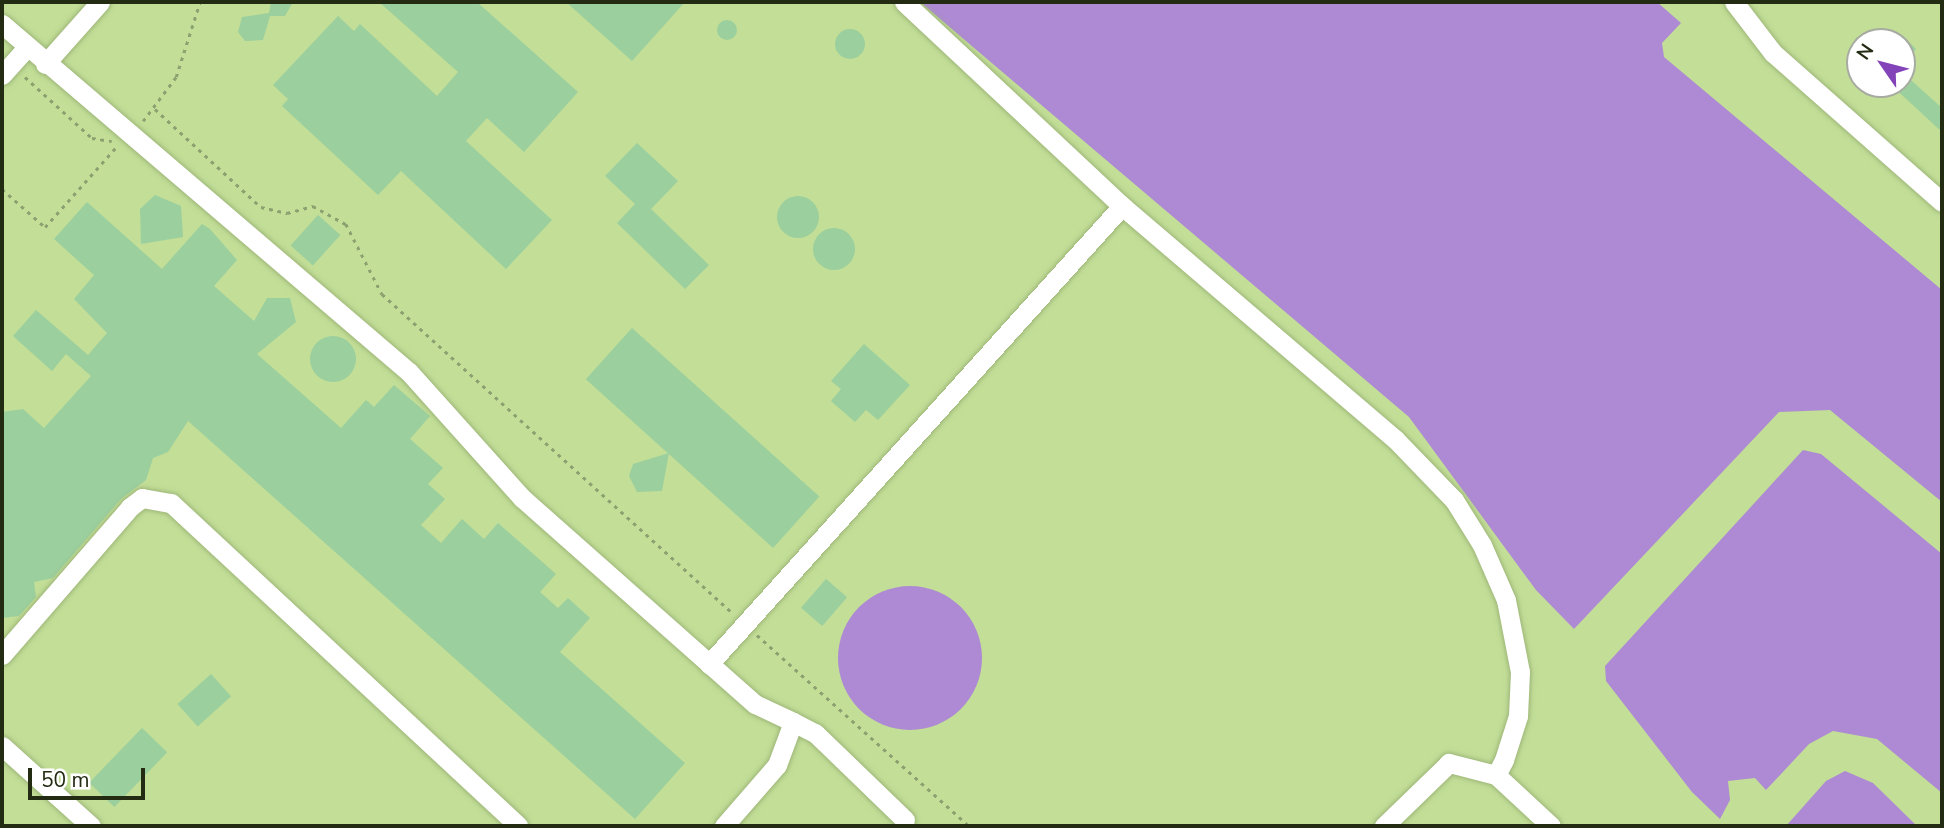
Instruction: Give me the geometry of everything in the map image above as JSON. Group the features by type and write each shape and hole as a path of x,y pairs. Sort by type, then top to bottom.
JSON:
{"street":[{"path":"45,64 100,2"},
{"path":"904,2 1122,206 1395,439 1464,516 1495,571 1517,648 1518,716 1496,775"},
{"path":"1734,2 1773,53 1942,202"},
{"path":"2,24 127,135 409,372 522,498 754,704 815,733 905,820"},
{"path":"7,70 27,47"},
{"path":"709,664 1122,206"},
{"path":"2,655 131,507 142,498 171,503 518,826"},
{"path":"724,826 777,765 793,722"},
{"path":"2,746 91,826"},
{"path":"1384,826 1449,763 1496,775 1551,826"}],"path":[{"path":"2,189 45,227 127,135 155,109 187,54 200,2"},
{"path":"7,70 100,143 127,135"},
{"path":"155,109 261,206 287,213 313,206 346,224 382,294 969,826"}],"shaded area":[{"path":"2,2 1942,2 1942,826 2,826"},
{"path":"920,2 1657,2 1681,23 1662,43 1664,57 1942,290 1942,502 1830,410 1779,412 1574,629 1536,590 1409,417"},
{"path":"1803,450 1821,454 1942,554 1942,793 1877,739 1833,731 1809,744 1766,790 1755,778 1728,781 1730,800 1720,819 1692,792 1606,681 1605,666"},
{"path":"910,586 937,592 961,607 976,631 982,658 976,685 961,709 937,724 910,730 883,724 859,709 844,685 838,658 844,631 859,607 883,592"},
{"path":"1845,771 1873,783 1917,826 1786,826 1826,781"}],"building":[{"path":"271,2 293,2 285,16 270,16 263,40 245,41 238,32 242,17 269,13"},
{"path":"379,2 477,2 578,92 524,152 487,118 466,141 552,220 506,269 401,171 378,195 282,106 288,99 273,85 338,16 354,31 360,24 437,96 458,72"},
{"path":"566,2 685,2 632,61"},
{"path":"723,20 731,20 737,30 731,40 723,40 717,34 717,26"},
{"path":"850,29 861,33 865,44 861,55 850,59 839,55 835,44 839,33"},
{"path":"1916,85 1942,108 1942,132 1905,98 1916,98"},
{"path":"637,143 678,181 651,209 709,265 685,289 617,223 635,204 605,176"},
{"path":"155,195 181,206 183,237 141,244 140,209"},
{"path":"798,196 813,202 819,217 813,232 798,238 783,232 777,217 783,202"},
{"path":"87,202 162,269 202,224 210,229 237,260 214,286 254,321 267,298 290,298 296,322 257,354 341,428 366,400 374,407 394,385 430,416 410,439 443,468 428,484 445,499 421,525 441,543 462,519 484,539 498,523 556,574 540,592 558,608 568,598 590,618 560,652 685,763 635,819 188,421 168,452 153,458 146,480 121,499 53,578 34,582 36,597 19,616 2,618 2,412 23,409 44,428 91,376 66,354 52,371 13,336 36,310 88,355 107,333 74,299 94,275 54,239"},
{"path":"318,215 340,235 313,266 291,245"},
{"path":"834,228 849,234 855,249 849,264 834,270 819,264 813,249 819,234"},
{"path":"632,328 819,497 773,548 586,379"},
{"path":"333,336 349,343 356,359 349,375 333,382 317,375 310,359 317,343"},
{"path":"864,344 910,385 878,420 866,410 855,422 831,401 841,389 831,381"},
{"path":"669,453 662,491 637,492 629,476 633,464"},
{"path":"826,579 847,597 822,626 801,608"},
{"path":"211,674 231,696 198,726 178,704"},
{"path":"142,728 167,752 114,807 89,783"}]}
